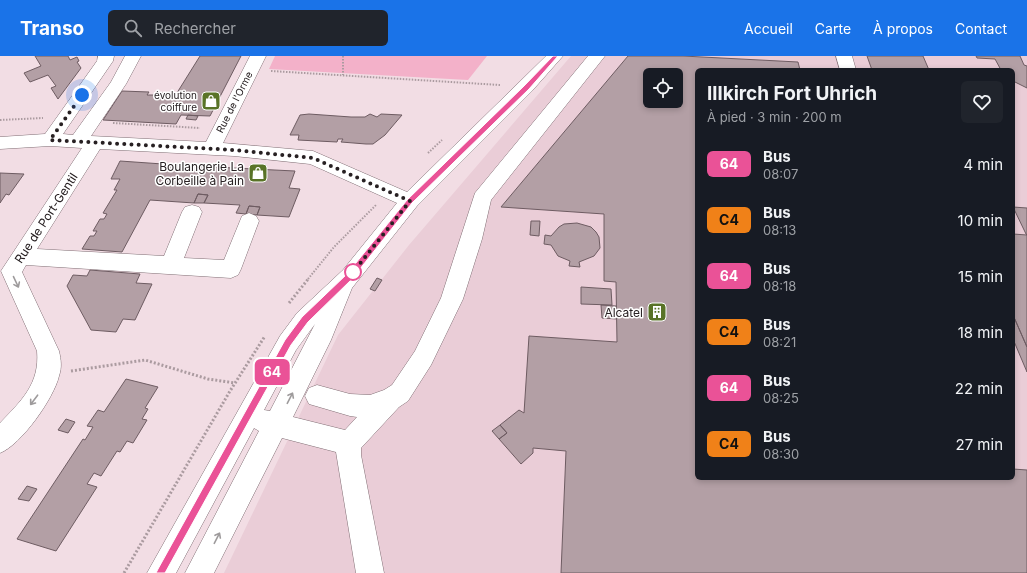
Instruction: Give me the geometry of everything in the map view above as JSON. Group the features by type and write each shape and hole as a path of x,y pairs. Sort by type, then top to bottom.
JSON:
{"street":[{"path":"50,140 105,61 106,56"},
{"name":"Rue de Port-Gentil","path":"0,441 35,401 49,375 52,363 48,351 11,271 22,256 133,56"},
{"path":"161,573 246,417 288,343 301,325 322,302 343,284 410,201 556,56"},
{"path":"370,573 348,455 349,443 391,399 400,393 423,358 452,299 472,238 482,198 597,56"},
{"path":"844,56 847,68"},
{"name":"Rue de l'Orme","path":"211,149 254,63"},
{"path":"0,143 50,140 211,149 313,158 410,201"},
{"path":"171,265 192,212"},
{"path":"22,256 231,269 249,221"},
{"path":"199,573 320,340 343,284"},
{"path":"317,396 350,405 374,405 391,399"},
{"path":"246,417 349,443"}],"path":[{"path":"343,56 343,76"},
{"path":"254,63 343,76 502,85"},
{"path":"49,375 145,360 208,379 235,382"}],"shaded area":[{"path":"275,56 487,56 468,80 269,69"},
{"path":"571,56 1027,56 1027,573 224,573 338,335 409,245"}],"building":[{"path":"35,56 68,56 70,60 77,57 79,61 77,62 81,68 58,99 51,88 56,86 48,75 30,82 24,73 41,66"},
{"path":"200,56 241,56 210,116 181,115 176,124 103,120 122,91 149,92 147,95 168,93 166,96 175,96"},
{"name":"Alcatel","path":"628,56 683,56 798,62 800,68 695,68 695,480 1015,480 1015,469 1027,470 1027,573 561,573 566,451 533,448 533,453 521,464 499,439 507,433 500,425 519,410 524,413 529,336 617,342 616,282 604,281 604,214 501,207"},
{"path":"867,56 923,56 928,68 871,68"},
{"path":"976,56 1020,56 1024,65 1027,66 1027,88 1015,82 1015,68 1000,68 995,59 977,58"},
{"path":"309,114 351,117 365,117 370,114 377,117 381,114 402,115 385,135 373,144 366,144 341,142 343,139 338,139 337,142 298,140 299,135 290,135 300,115"},
{"path":"188,115 198,116 196,120 186,119"},
{"path":"120,161 177,165 175,168 191,169 192,166 295,171 289,188 300,189 289,217 257,215 260,207 249,206 246,214 236,213 240,205 204,203 208,195 198,194 194,203 150,200 122,252 82,249 90,236 94,236 97,231 93,231 100,219 104,219 107,214 103,213 117,190 114,190 120,179 111,179"},
{"path":"177,165 192,166 191,169 175,168"},
{"path":"0,173 24,174 9,195 6,194 0,203"},
{"path":"198,194 208,195 204,203 194,203"},
{"path":"249,206 260,207 257,215 246,214"},
{"path":"1015,207 1027,208 1027,235 1015,211"},
{"path":"531,221 540,221 539,236 530,235"},
{"path":"577,223 591,227 596,232 599,237 600,248 594,256 579,262 580,267 569,266 570,261 558,256 551,245 544,244 545,235 551,236 564,224"},
{"path":"1015,234 1027,235 1027,347 1015,320"},
{"path":"90,270 140,274 136,283 152,284 135,320 123,319 116,332 91,330 67,286 73,275 87,276"},
{"path":"377,278 382,280 375,291 370,289"},
{"path":"581,287 611,289 612,305 581,304"},
{"path":"601,305 616,306 617,319 602,318"},
{"path":"1015,320 1027,347 1027,372 1015,344"},
{"path":"126,379 158,387 145,408 148,409 142,419 147,420 133,443 127,441 120,452 117,451 101,476 94,473 87,484 97,487 56,551 17,539 83,439 85,440 93,427 87,426 98,410 104,412"},
{"path":"66,419 75,422 68,433 58,430"},
{"path":"500,425 507,433 499,439 492,431"},
{"path":"27,486 37,489 29,501 18,499"}],"bus line":[{"name":"64","path":"161,573 288,343 305,320 322,302 343,284 410,201 526,87 555,56"}],"place":[{"name":"évolution coiffure","path":"211,101"},
{"name":"Boulangerie La Corbeille à Pain","path":"258,173"},
{"name":"Alcatel","path":"657,312"}],"route":[{"path":"82,95 50,140 234,150 313,158 410,201 350,276 353,272"}]}
